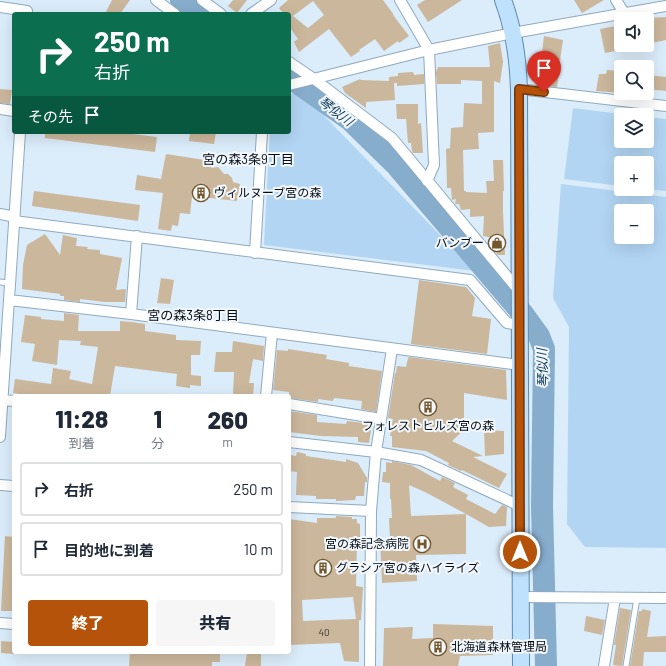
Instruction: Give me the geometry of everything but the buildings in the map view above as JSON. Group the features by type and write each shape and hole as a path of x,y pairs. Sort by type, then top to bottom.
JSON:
{"main road":[{"path":"504,0 517,53 519,89 520,506 528,597 521,666"}],"street":[{"path":"0,7 27,12 27,0"},
{"path":"156,0 172,12"},
{"path":"202,0 218,12"},
{"path":"254,12 271,0"},
{"path":"400,0 429,50 434,165 427,181"},
{"path":"616,0 623,12"},
{"path":"630,12 666,6"},
{"path":"291,84 429,50 614,15"},
{"path":"291,64 309,80 392,138 520,295"},
{"path":"519,89 666,106"},
{"path":"0,109 12,111"},
{"path":"0,437 3,357 9,300 5,282 14,219 20,134"},
{"path":"255,253 262,134"},
{"path":"0,214 14,219 255,253 470,280 507,324 520,324"},
{"path":"131,314 137,236"},
{"path":"9,300 131,314 520,365"},
{"path":"266,394 272,333"},
{"path":"370,666 371,511 376,452 392,349"},
{"path":"2,400 12,401"},
{"path":"291,404 381,419"},
{"path":"291,442 376,452 421,460 520,506"},
{"path":"0,485 12,486"},
{"path":"291,507 371,511"},
{"path":"528,597 666,598"},
{"path":"604,666 615,598"},
{"path":"0,623 12,624"}],"lane":[{"path":"626,666 637,598"}],"shaded area":[{"path":"300,91 475,271 264,245 270,134 291,134 291,94"},
{"path":"573,108 614,113 614,148 654,148 654,118 666,119 666,191 654,190 654,156 614,156 614,185 564,179"},
{"path":"561,184 614,191 614,196 654,196 666,197 666,548 585,547 567,524 569,327 553,298"}],"waterway":[{"name":"琴似川","path":"181,0 198,12"},
{"name":"琴似川","path":"291,78 350,120 397,166 523,314 539,336 544,349 542,506 546,666"}],"place":[{"name":"ヴィルヌーブ宮の森","path":"201,193"},
{"name":"バンブー","path":"497,243"},
{"name":"フォレストヒルズ宮の森","path":"428,407"},
{"name":"宮の森記念病院","path":"422,544"},
{"name":"グラシア宮の森ハイライズ","path":"323,568"},
{"name":"北海道森林管理局","path":"438,647"}],"district":[{"name":"宮の森3条9丁目","path":"248,159"},
{"name":"宮の森3条8丁目","path":"193,315"}],"route":[{"path":"520,552 519,89 544,92"}]}
